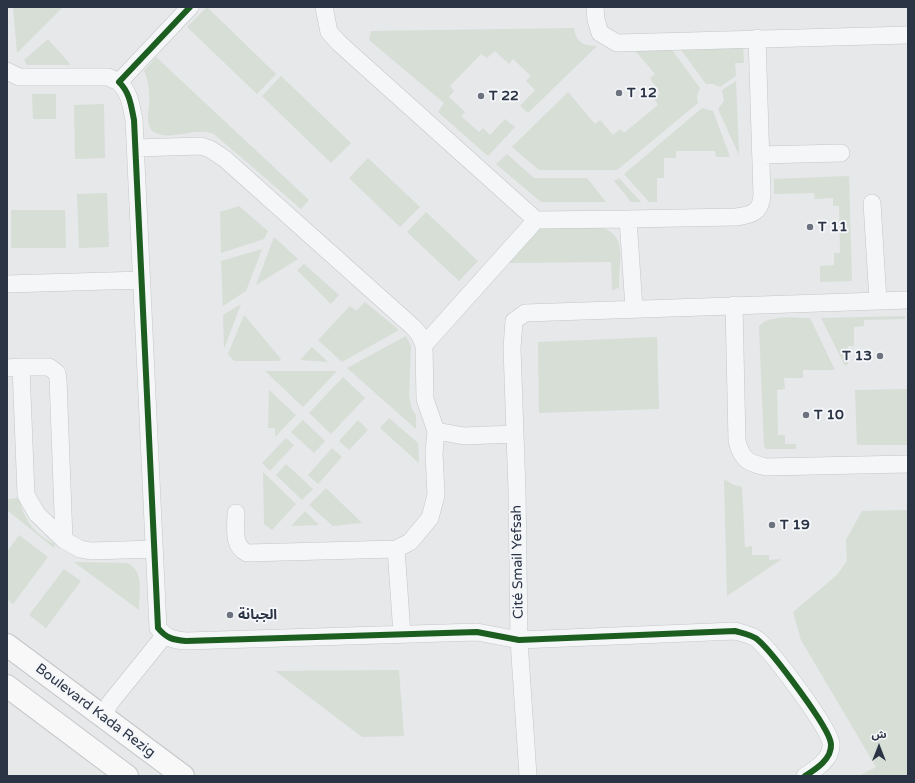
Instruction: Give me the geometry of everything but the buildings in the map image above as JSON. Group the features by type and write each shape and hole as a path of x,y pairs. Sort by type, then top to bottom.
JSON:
{"main road":[{"name":"Boulevard Kada Rezig","path":"7,645 183,776"},
{"path":"7,686 127,776"}],"street":[{"path":"119,82 190,7"},
{"path":"324,7 329,32 338,43 536,220 736,217 752,214 759,208 761,202 757,38"},
{"path":"595,7 596,20 600,33 617,43 908,35"},
{"path":"7,71 19,77 108,77 119,82 126,90 131,100 136,148 158,628 164,636 173,640 186,641 478,632 519,640 735,631 757,638 797,686 826,732 831,744 827,758 805,776"},
{"path":"136,148 201,146 210,149 225,159 412,327 419,334 424,345 425,399 436,431 434,453 436,486 434,506 430,518 410,542 396,549 247,553 241,550 237,544 236,513"},
{"path":"761,155 841,153"},
{"path":"872,203 878,301"},
{"path":"628,219 634,308"},
{"path":"424,345 536,220"},
{"path":"7,284 142,280"},
{"name":"Cité Smail Yefsah","path":"528,776 519,640 512,348 514,321 525,313 634,308 908,300"},
{"path":"734,305 737,441 740,453 751,464 766,467 908,464"},
{"path":"64,540 57,373 49,367 14,368 26,495 37,514 64,540 80,549 91,551 154,549"},
{"path":"436,431 464,436 515,434"},
{"path":"396,549 402,634"},
{"path":"103,717 110,703 164,636"}],"shaded area":[{"path":"13,7 63,7 17,53"},
{"path":"207,7 276,74 257,94 187,27"},
{"path":"574,28 578,40 584,44 597,46 528,113 520,106 535,90 526,81 531,76 513,59 509,64 495,51 487,58 481,54 450,86 454,91 449,97 465,112 461,116 479,132 483,128 490,135 505,119 515,127 488,156 438,112 444,103 369,40 371,31"},
{"path":"48,39 71,65 27,65 24,60"},
{"path":"669,46 700,88 697,96 698,103 617,170 539,170 512,147 568,92 595,124 600,120 613,135 620,129 624,133 658,105 654,99 660,93 650,78 655,74 632,47"},
{"path":"678,46 743,46 744,63 735,63 736,76 720,87 713,84 706,84"},
{"path":"156,57 309,200 301,209 214,134 199,132 167,135 152,131 148,122 149,93 144,71"},
{"path":"281,76 351,143 331,163 262,96"},
{"path":"736,81 739,155 718,109 724,101 722,90"},
{"path":"32,94 56,94 56,119 33,119"},
{"path":"104,104 105,158 75,159 74,105"},
{"path":"702,108 713,111 730,157 716,157 715,151 676,151 676,158 664,158 664,178 657,178 657,202 649,202 624,174"},
{"path":"507,154 534,178 587,178 606,202 541,202 496,164"},
{"path":"368,158 420,207 400,227 349,178"},
{"path":"849,176 852,281 820,282 820,266 834,265 834,253 840,253 839,206 833,206 833,198 815,199 814,193 774,194 774,179"},
{"path":"619,178 641,202 631,202 614,181"},
{"path":"107,193 109,247 79,248 77,194"},
{"path":"239,206 268,231 264,239 221,253 220,212"},
{"path":"11,210 65,210 66,248 11,248"},
{"path":"426,212 478,261 459,281 407,232"},
{"path":"598,227 608,230 618,241 620,248 619,288 612,290 611,262 509,263 539,228"},
{"path":"274,237 298,259 256,285"},
{"path":"262,249 246,291 223,306 221,261"},
{"path":"304,264 339,295 331,304 297,270"},
{"path":"365,302 399,330 342,362 318,340 350,306 356,311"},
{"path":"241,304 224,349 223,315"},
{"path":"244,315 281,359 279,361 234,361 228,354"},
{"path":"905,316 905,319 864,320 864,326 854,327 854,346 848,346 848,364 845,366 821,318"},
{"path":"774,318 810,318 835,370 803,370 803,378 784,378 785,389 777,390 778,435 785,435 785,444 796,444 796,449 767,449 764,447 759,327 762,323"},
{"path":"406,336 411,346 409,396 412,409 416,415 416,429 347,368"},
{"path":"657,337 659,409 539,413 538,342"},
{"path":"312,347 328,362 300,360"},
{"path":"265,371 337,371 303,407"},
{"path":"343,377 365,398 331,434 309,413"},
{"path":"908,389 908,445 857,445 855,390"},
{"path":"269,390 296,415 275,437 275,428 268,428"},
{"path":"389,418 418,443 419,463 380,428"},
{"path":"303,420 325,441 314,453 291,432"},
{"path":"358,420 368,430 349,450 339,441"},
{"path":"286,438 294,445 270,471 262,463"},
{"path":"332,448 342,457 318,484 308,475"},
{"path":"286,464 313,489 302,500 276,475"},
{"path":"263,472 296,504 272,530 264,524"},
{"path":"724,479 734,485 742,487 745,547 752,546 752,555 769,555 769,560 782,559 727,596"},
{"path":"326,488 362,523 333,526 309,505"},
{"path":"19,498 27,520 31,526 42,536 55,544 54,548 7,510 7,499"},
{"path":"908,510 908,776 859,776 876,767 801,640 793,612 837,575 847,561 846,540 862,511"},
{"path":"305,511 319,525 291,526"},
{"path":"19,535 48,557 13,604 7,599 7,552"},
{"path":"74,562 126,563 132,566 136,571 140,583 139,610"},
{"path":"64,569 81,581 46,628 29,615"},
{"path":"399,670 404,736 362,737 275,671"}],"cycle path":[{"path":"190,7 119,82 126,90 128,95 134,120 158,628 170,638 186,641 477,632 519,640 735,631 753,637 765,647 799,690 828,735 831,744 829,754 822,763 805,776"}],"place":[{"name":"T 12","path":"619,93"},
{"name":"T 22","path":"481,96"},
{"name":"T 11","path":"810,227"},
{"name":"T 13","path":"880,356"},
{"name":"T 10","path":"806,415"},
{"name":"T 19","path":"772,525"},
{"name":"الجبانة","path":"230,615"}]}
